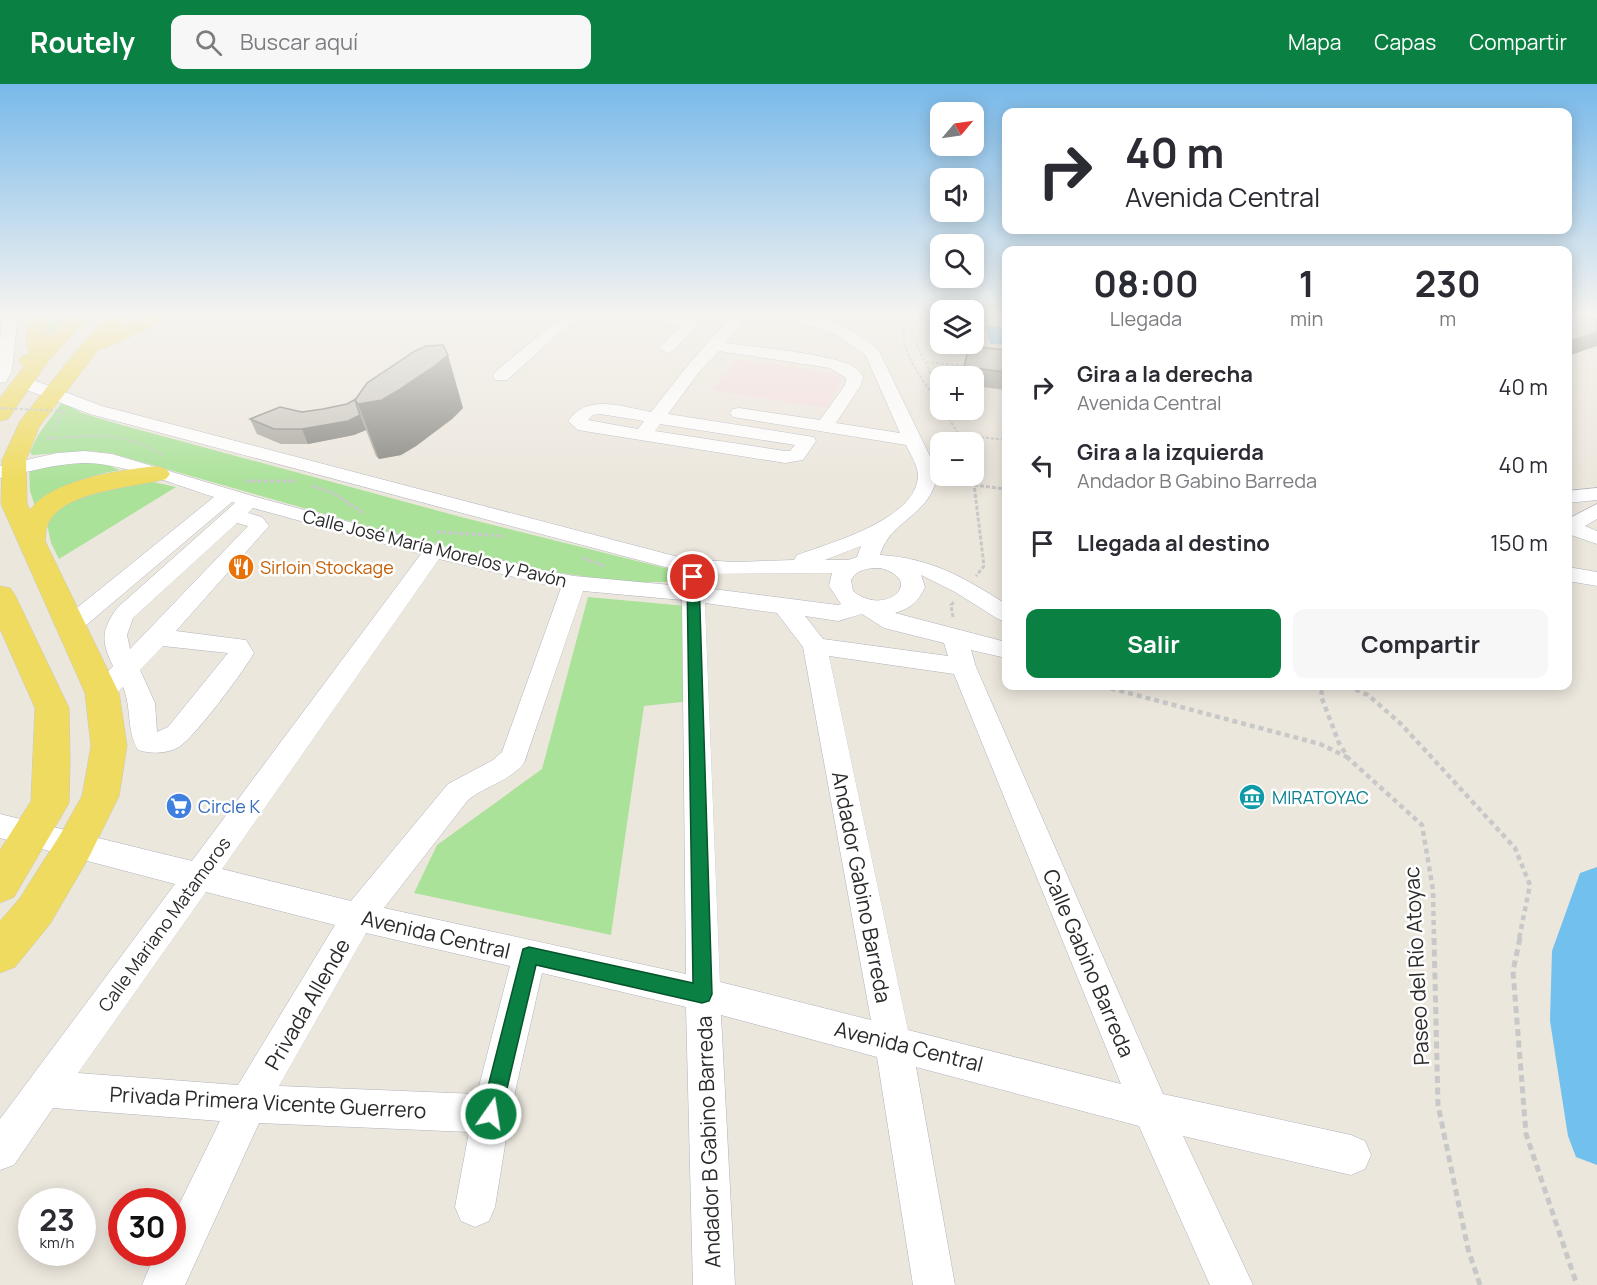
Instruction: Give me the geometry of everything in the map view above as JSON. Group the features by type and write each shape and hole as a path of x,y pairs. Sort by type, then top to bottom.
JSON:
{"main road":[{"path":"0,414 32,369"},
{"path":"0,953 35,911 74,847 100,796 109,746 102,693 14,504 7,465 28,426 72,369"},
{"path":"31,543 29,531 38,516 56,502 79,490 106,481 133,475 157,474"},
{"path":"0,595 52,708 50,803 16,831 0,885"}],"street":[{"path":"501,376 509,369"},
{"path":"642,435 695,369"},
{"path":"807,441 594,409 584,412 577,422 584,426 785,458 796,456 853,385 855,377 846,369"},
{"path":"867,564 872,545 883,530 911,508 926,490 928,473 880,369"},
{"name":"Calle José María Morelos y Pavón","path":"22,382 107,413 655,559 693,580 784,605 838,613 866,607"},
{"path":"668,402 915,441"},
{"name":"Calle José María Morelos y Pavón","path":"7,465 85,457 112,460 157,474 236,504 574,583 693,580 785,566 867,564 915,566 930,571 1002,612"},
{"path":"1572,497 1597,494"},
{"path":"70,626 236,504"},
{"path":"102,693 260,526 236,504"},
{"path":"157,637 237,646 242,653 178,734 168,741 157,744 148,743 144,738 142,703 115,642 117,624 125,613 236,504"},
{"path":"1572,525 1597,510"},
{"path":"1572,529 1597,538"},
{"path":"785,566 883,530"},
{"name":"Calle Mariano Matamoros","path":"0,1151 434,551"},
{"path":"866,607 897,606 907,600 913,593 914,584 911,576 903,569 867,564 841,577 839,584 848,599 959,652"},
{"name":"Andador B Gabino Barreda","path":"693,580 702,994 714,1285"},
{"name":"Privada Allende","path":"163,1285 248,1104 357,917 458,792 472,781 498,771 510,762 574,583"},
{"name":"Andador Gabino Barreda","path":"784,605 814,646 892,1041 934,1285"},
{"path":"838,613 892,622"},
{"path":"85,658 115,642"},
{"path":"814,646 959,652 1002,650"},
{"name":"Calle Gabino Barreda","path":"959,652 1151,1110 1232,1285"},
{"name":"Avenida Central","path":"16,831 357,917 702,994 892,1041 1151,1110 1351,1155"},
{"path":"475,1207 491,1114 529,955"},
{"name":"Privada Primera Vicente Guerrero","path":"45,1089 248,1104 491,1114"}],"path":[{"path":"918,369 930,390"},
{"path":"0,408 64,411 52,431"},
{"path":"984,438 1002,440"},
{"path":"982,486 1002,488"},
{"path":"1117,690 1320,744 1348,758"},
{"name":"Paseo del Río Atoyac","path":"1324,690 1321,696 1339,743 1348,758 1422,825 1433,890 1438,1105 1468,1249 1480,1285"},
{"path":"1356,690 1368,695 1401,724 1515,848 1530,885 1513,971 1526,1134 1578,1285"}],"shaded area":[{"path":"729,369 805,369 845,375 826,408 712,390"}],"green space":[{"path":"62,402 82,413 118,424 461,517 669,569 680,575 680,582 621,582 535,569 370,527 110,453 89,451 32,455 30,452 38,435"},
{"path":"100,462 120,470 75,483 35,506 30,491 29,466 43,463"},
{"path":"153,482 176,487 59,559 51,543 46,519 85,491"},
{"path":"588,597 686,606 691,701 644,706 611,935 414,893 437,845 542,769"}],"building":[{"path":"388,369 430,369 382,400 358,404 355,400 367,383"},
{"path":"984,369 984,369 1002,369 1002,372"},
{"path":"356,399 360,415 348,421 302,429 274,429 250,419 280,407 302,412 347,404"}],"waterway":[{"path":"1597,888 1577,951 1577,1021 1597,1136"}],"place":[{"name":"Sirloin Stockage","path":"241,567"},
{"name":"MIRATOYAC","path":"1252,797"},
{"name":"Circle K","path":"179,806"}],"route":[{"path":"491,1114 529,955 702,994 693,577"}]}
